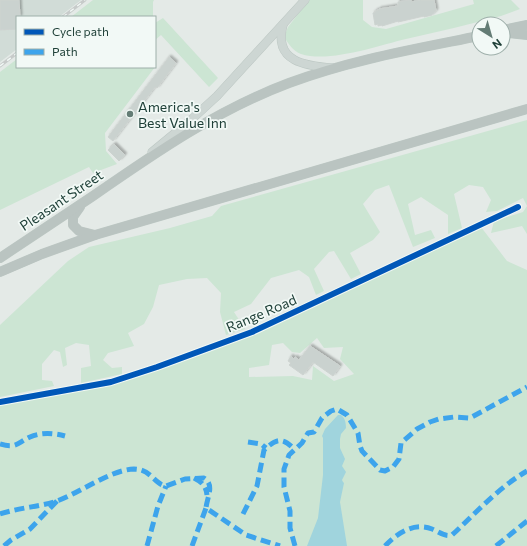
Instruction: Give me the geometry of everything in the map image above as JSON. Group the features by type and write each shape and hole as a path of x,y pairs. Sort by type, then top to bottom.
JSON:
{"highway":[{"path":"511,29 527,25"},
{"path":"511,32 527,35"},
{"name":"Pleasant Street","path":"0,258 178,138 234,108 288,84 336,68 375,58 471,38"},
{"path":"0,272 42,254 95,235 525,108"},
{"path":"86,200 74,214 73,225 79,231 95,235"}],"main road":[{"path":"118,178 202,110 226,87 305,0"},
{"path":"283,24 280,34 282,45 293,59 309,66 336,68"}],"street":[{"name":"Range Road","path":"0,402 111,382 157,367 252,332 518,207"}],"shaded area":[{"path":"0,0 81,0 60,16 16,16 16,50 0,62"}],"green space":[{"path":"93,0 154,0 153,16 72,16"},
{"path":"309,0 363,0 363,20 372,27 386,29 474,4 473,0 511,0 520,9 501,16 471,16 471,24 339,55 312,56 301,54 291,47 284,37 288,27"},
{"path":"163,18 218,78 209,87 161,35 156,39 156,22"},
{"path":"16,60 16,68 154,68 105,133 106,151 117,164 93,173 89,167 0,210 0,72"},
{"path":"527,120 527,206 523,198 497,211 486,212 491,200 483,187 469,185 454,194 462,228 448,234 448,215 421,197 408,204 415,235 431,230 435,238 413,247 389,185 375,190 363,204 380,232 373,240 350,253 361,274 351,279 334,251 329,252 314,269 324,291 316,295 309,277 299,270 271,278 251,304 234,312 245,329 226,335 220,312 221,293 207,278 187,279 159,285 153,307 144,324 128,333 134,346 108,353 103,360 112,368 122,367 122,374 81,383 81,368 91,366 89,345 76,343 65,348 67,365 63,367 60,352 54,350 42,364 42,380 52,381 54,386 0,397 0,325 68,261 89,247 170,228 212,216 221,206"},
{"path":"527,206 527,234 522,226 491,233 494,221 523,212"},
{"path":"481,227 507,261 527,270 527,546 0,546 0,405 103,387 138,376 259,333 314,305","holes":["317,338 324,348 343,347 340,359 354,374 334,381 313,366 312,380 293,376 249,377 249,368 269,365 272,345 283,343 292,352 300,353"]}],"water":[{"path":"338,415 341,415 346,426 340,439 340,448 345,459 342,466 346,472 342,480 344,483 340,502 347,546 307,546 318,518 323,475 322,436 325,429"}],"building":[{"path":"0,0 19,0 20,16 16,16 16,29 0,30"},
{"path":"411,0 411,2 434,0 436,11 432,15 424,17 398,21 382,26 378,26 378,24 375,25 373,13 376,12 375,11 398,6 398,2"},
{"path":"169,57 176,63 157,88 155,87 113,141 108,137"},
{"name":"America's Best Value Inn","path":"114,144 125,155 119,161 108,150"},
{"path":"310,346 340,366 333,376 313,362 303,375 289,365 291,363 288,361 291,356 294,359 295,357 299,360"}],"railway":[{"path":"64,16 85,0"},
{"path":"0,66 16,54"}],"marked path":[{"path":"295,546 290,528 290,511 284,487 284,469 289,455 302,443 308,433 314,432 322,418 331,411 337,409 347,415 358,433 362,451 380,470 385,471 393,467 399,459 401,443 417,429 439,419 454,417 470,418 527,387"},
{"path":"0,444 13,446 34,435 52,434 65,436"},
{"path":"243,514 257,486 264,450 276,441 283,441 295,450"},
{"path":"248,442 261,444 266,448"},
{"path":"0,514 54,502 114,473 134,469 144,471 162,485 166,486 185,479 204,478 209,484 210,488 206,508 246,535 280,546"},
{"path":"385,546 400,533 412,528 425,527 444,535 452,535 497,492 527,471"},
{"path":"194,478 203,485 206,489 207,495"},
{"path":"147,546 158,506 166,486"},
{"path":"4,546 30,529 58,500"},
{"path":"192,546 206,508"},
{"path":"496,546 527,521"}],"cycle path":[{"path":"0,402 111,382 157,367 252,332 518,207"}],"place":[{"name":"America's Best Value Inn","path":"130,114"}]}
